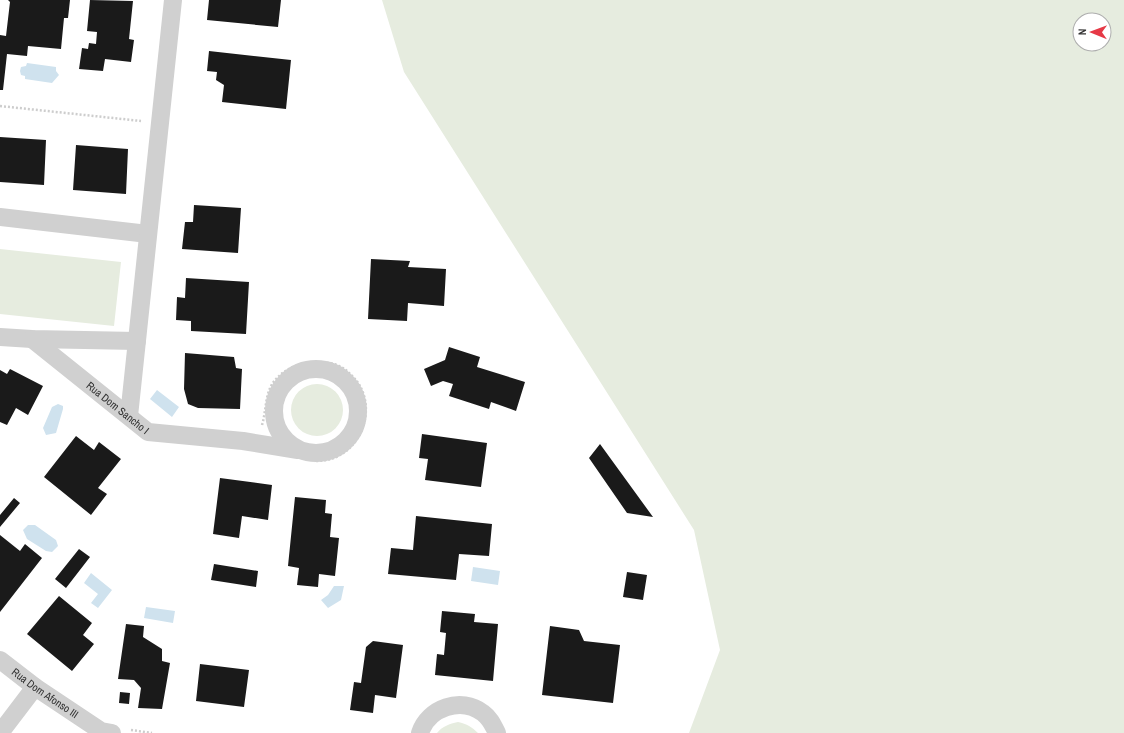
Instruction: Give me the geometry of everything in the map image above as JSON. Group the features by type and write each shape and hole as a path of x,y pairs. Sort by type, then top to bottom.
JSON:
{"street":[{"path":"129,416 173,0"},
{"path":"0,217 148,234"},
{"path":"0,336 32,339 137,342"},
{"name":"Rua Dom Sancho I","path":"32,339 148,432 243,441 304,455 330,452 343,444 354,430 358,415 358,408 354,393 346,381 334,373 322,369 308,370 289,379 280,390 274,404 274,419 281,436 304,455"},
{"path":"243,441 266,435 274,419"},
{"name":"Rua Dom Afonso III","path":"0,660 35,687 101,731 112,733"},
{"path":"0,733 35,687"},
{"path":"420,733 430,716 442,708 456,705 470,706 482,712 491,721 497,733"}],"path":[{"path":"0,106 160,123"},
{"path":"257,430 262,424 267,396 271,386 287,370 304,363 330,363 342,367 357,382 362,390 366,403 366,421 360,434 351,446 342,454 331,459 304,455"}],"shaded area":[{"path":"382,0 1124,0 1124,733 689,733 720,650 694,530 404,72"},
{"path":"0,249 121,262 114,326 0,314"},
{"path":"317,384 327,386 335,392 341,400 343,410 341,420 335,428 327,434 317,436 307,434 299,428 293,420 291,410 293,400 299,392 307,386"},
{"path":"458,722 469,726 478,733 437,733 446,726"}],"water":[{"path":"27,63 56,67 56,71 59,75 52,83 25,79 25,76 21,75 20,71 21,67 26,66"},
{"path":"157,390 179,407 172,417 150,399"},
{"path":"58,404 63,406 63,409 56,433 46,435 43,428 52,407"},
{"path":"28,525 35,525 56,540 58,546 52,552 46,551 27,539 23,530"},
{"path":"473,567 500,571 498,585 471,581"},
{"path":"91,573 112,590 98,608 91,603 98,594 84,583"},
{"path":"334,586 344,586 341,600 328,608 321,600 328,595"},
{"path":"146,607 175,611 173,623 144,618"}],"building":[{"path":"8,0 70,0 68,18 64,18 61,49 28,46 27,56 7,54 3,90 0,90 0,35 6,36 10,2"},
{"path":"90,0 133,1 129,39 134,40 131,62 105,59 103,71 79,69 82,48 88,49 89,43 96,44 97,32 87,31"},
{"path":"209,0 281,0 278,27 207,20"},
{"path":"209,51 291,60 286,109 222,102 224,85 216,80 217,72 207,71"},
{"path":"0,137 46,140 44,185 0,182"},
{"path":"76,145 128,149 126,194 73,190"},
{"path":"194,205 241,208 238,253 182,249 185,222 193,222"},
{"path":"371,259 410,261 408,267 446,269 444,306 408,303 407,321 368,319"},
{"path":"186,278 249,282 246,334 191,331 191,321 176,320 177,297 185,298"},
{"path":"449,347 480,357 477,367 525,382 516,411 491,402 489,409 449,396 453,384 443,381 431,386 424,369 445,360"},
{"path":"185,353 234,357 236,368 242,369 240,409 198,408 188,404 184,389"},
{"path":"10,369 43,386 28,415 16,408 7,425 0,422 0,370 7,374"},
{"path":"422,434 487,443 481,487 425,480 428,459 419,458"},
{"path":"76,436 94,450 99,442 121,459 98,488 107,494 91,515 44,477"},
{"path":"600,444 653,517 627,513 589,458"},
{"path":"220,478 272,485 268,520 242,516 239,538 213,534"},
{"path":"295,497 326,500 325,513 332,514 330,537 339,538 335,576 319,574 318,587 297,585 299,568 288,566"},
{"path":"14,498 20,503 0,527 0,515"},
{"path":"416,516 492,524 489,556 459,554 456,580 388,574 391,548 413,550"},
{"path":"0,535 20,551 25,544 42,558 0,612"},
{"path":"79,549 90,557 66,588 55,579"},
{"path":"214,564 258,571 256,587 211,580"},
{"path":"627,572 647,575 643,600 623,597"},
{"path":"59,596 92,623 83,635 94,644 72,671 27,634"},
{"path":"442,611 475,614 474,622 498,624 493,681 435,675 437,654 444,655 446,633 440,632"},
{"path":"126,624 144,626 143,637 162,649 162,661 170,663 162,709 138,708 141,688 134,680 118,679"},
{"path":"550,626 579,630 584,641 620,645 613,703 542,695"},
{"path":"373,641 403,645 396,698 375,695 373,713 350,710 354,682 361,683 366,647"},
{"path":"200,664 249,670 244,707 196,701"},
{"path":"120,692 130,693 129,704 119,703"}]}
